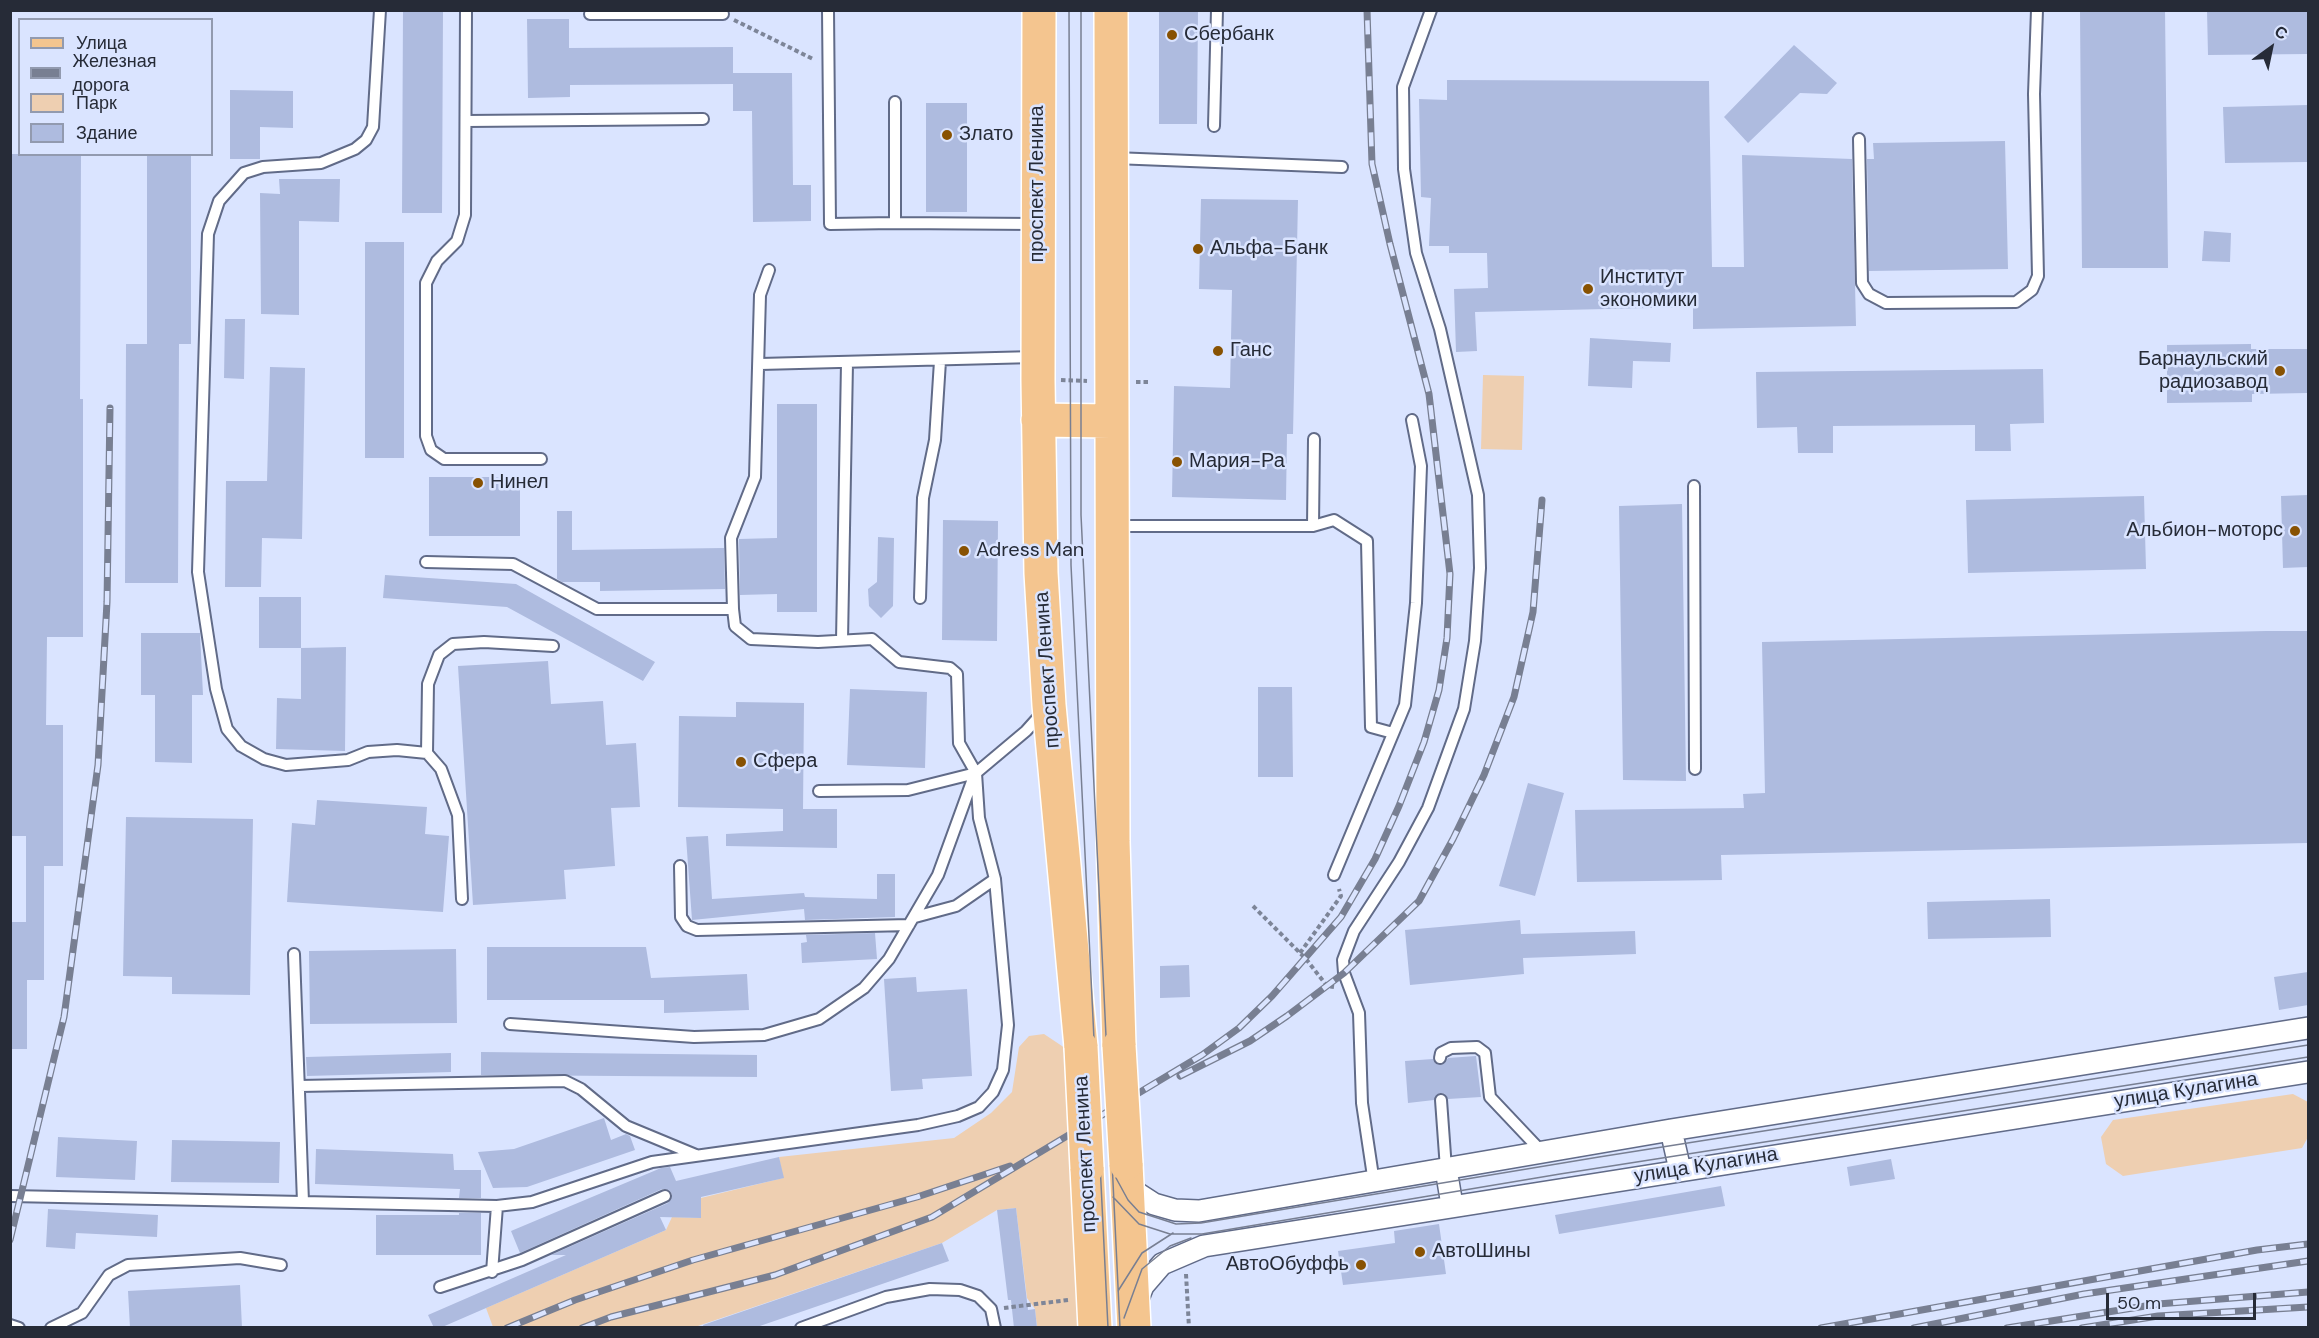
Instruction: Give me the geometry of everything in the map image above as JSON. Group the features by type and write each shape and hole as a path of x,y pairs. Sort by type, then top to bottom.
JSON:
{"main road":[{"name":"проспект Ленина","path":"1039,10 1038,420 1041,573 1049,705 1081,1047 1095,1328"},
{"name":"проспект Ленина","path":"1111,10 1113,841 1119,1046 1133,1319"},
{"path":"1038,420 1111,421"}],"street":[{"name":"улица Кулагина","path":"1126,1172 1137,1193 1154,1204 1175,1210 1199,1211 1374,1183 1671,1130 2308,1028"},
{"name":"улица Кулагина","path":"1133,1319 1143,1286 1153,1273 1172,1258 1204,1246 1379,1216 2308,1072"},
{"path":"1671,1130 1680,1170"},
{"path":"1446,1169 1452,1205"},
{"path":"1374,1183 1379,1216"}],"lane":[{"path":"380,10 372,127 366,140 355,149 321,163 262,167 244,173 219,201 208,234 198,572 216,688 227,729 241,746 264,759 286,765 348,760 368,752 397,750 427,753"},
{"path":"466,10 465,215 457,241 430,270 426,283 426,435 430,450 444,459 541,459"},
{"path":"828,10 830,224 1038,224"},
{"path":"1214,126 1217,10"},
{"path":"1374,1183 1362,1103 1359,1013 1343,960 1347,945 1399,862 1428,808 1464,709 1475,641 1480,568 1479,495 1440,329 1416,253 1404,169 1403,87 1431,10"},
{"path":"1859,139 1862,283 1869,294 1886,303 2016,302 2032,290 2038,276 2034,94 2037,10"},
{"path":"590,14 681,12 723,14"},
{"path":"895,102 895,223"},
{"path":"466,121 703,119"},
{"path":"1111,158 1342,167"},
{"path":"10,1196 497,1206 532,1202 652,1162 918,1125 958,1116 979,1107 993,1092 1003,1070 1008,1025 995,879 979,818 976,773 959,743 957,674 950,668 899,662 873,639 751,639 735,626 731,538 755,477 760,364 760,295 769,270"},
{"path":"760,364 940,361 1038,369"},
{"path":"920,598 924,498 935,440 940,361"},
{"path":"842,640 847,363"},
{"path":"1334,876 1405,705 1416,603 1421,466 1412,420"},
{"path":"1313,526 1314,439"},
{"path":"1694,486 1695,769"},
{"path":"1112,526 1313,526 1334,520 1367,541 1371,727 1393,733"},
{"path":"426,562 513,564 597,609 733,609"},
{"path":"462,899 458,815 441,769 427,753 428,684 439,656 453,644 484,642 553,646"},
{"path":"819,791 908,790 976,773 1026,730 1049,705"},
{"path":"510,1024 694,1037 764,1035 819,1019 845,1004 864,988 889,959 938,875 976,773"},
{"path":"680,866 681,916 687,926 697,930 912,921 956,906 995,879"},
{"path":"294,954 303,1202"},
{"path":"1440,1058 1441,1053 1451,1048 1478,1047 1485,1053 1490,1097 1542,1152"},
{"path":"299,1086 565,1081 581,1089 626,1126 696,1155"},
{"path":"1441,1100 1446,1169"},
{"path":"440,1287 492,1272 665,1196"},
{"path":"492,1272 497,1206"},
{"path":"51,1328 82,1313 108,1275 128,1265 240,1258 281,1265"},
{"path":"801,1328 886,1297 930,1289 960,1290 978,1296 991,1309 995,1328"},
{"path":"10,1325 19,1328"}],"path":[{"path":"723,14 828,66"},
{"path":"1038,369 1111,381 1148,382"},
{"path":"1300,953 1341,896 1334,876"},
{"path":"1253,906 1300,953 1327,986 1350,987"},
{"path":"1185,1276 1188,1328"},
{"path":"991,1309 1077,1299"}],"green space":[{"path":"1483,375 1524,376 1522,450 1481,449"},
{"path":"1044,1034 1065,1048 1078,1327 1037,1327 1035,1309 1027,1298 1016,1208 997,1210 942,1243 695,1327 493,1327 486,1308 666,1230 672,1217 701,1218 701,1198 783,1178 779,1157 954,1138 991,1113 1012,1092 1019,1047 1029,1036"},
{"path":"2293,1094 2308,1102 2308,1137 2302,1148 2123,1176 2106,1164 2101,1137 2113,1120"}],"building":[{"path":"403,10 443,10 442,213 402,213"},
{"path":"1159,10 1198,10 1197,124 1159,124"},
{"path":"2080,10 2165,10 2168,268 2082,268"},
{"path":"2207,10 2308,10 2308,54 2208,55"},
{"path":"527,19 569,19 569,48 733,47 733,73 792,73 793,185 811,185 811,221 753,222 752,111 733,111 733,84 570,85 570,97 528,98"},
{"path":"1794,45 1837,83 1827,94 1800,93 1748,143 1724,117"},
{"path":"1447,80 1709,81 1712,267 1744,267 1742,155 1852,159 1856,326 1693,329 1693,307 1475,312 1477,351 1456,352 1454,289 1488,288 1487,253 1449,253 1449,246 1429,246 1431,198 1421,197 1419,99 1447,100"},
{"path":"230,90 293,91 293,128 260,127 260,159 230,159"},
{"path":"926,103 967,103 967,212 926,212"},
{"path":"2308,105 2308,162 2225,163 2223,107"},
{"path":"2005,141 2008,269 1869,271 1867,159 1874,159 1873,143"},
{"path":"10,154 81,156 80,399 83,399 83,637 47,637 46,725 63,725 63,866 44,866 44,980 27,980 27,1049 10,1049 10,922 26,922 26,836 10,836"},
{"path":"147,156 191,156 191,344 179,344 178,583 125,583 126,344 147,344"},
{"path":"279,179 340,179 339,222 299,221 299,315 261,314 260,193 280,194"},
{"path":"1201,199 1298,200 1293,434 1287,434 1286,500 1172,497 1174,386 1230,388 1232,290 1199,289"},
{"path":"2204,231 2231,233 2230,262 2202,261"},
{"path":"365,242 404,242 404,458 365,458"},
{"path":"225,319 245,319 244,379 224,378"},
{"path":"1590,338 1671,343 1670,362 1633,361 1632,388 1588,386"},
{"path":"2251,344 2251,349 2308,349 2308,393 2252,394 2252,402 2167,403 2167,345"},
{"path":"270,367 305,368 302,539 262,538 261,587 225,587 226,481 267,481"},
{"path":"2043,369 2044,423 2010,424 2011,451 1975,451 1975,425 1833,426 1833,453 1798,453 1797,427 1757,428 1756,372"},
{"path":"777,404 817,404 817,612 777,612 777,594 740,595 739,539 777,538"},
{"path":"429,477 520,477 520,536 429,536"},
{"name":"Альбион-моторс","path":"2308,495 2308,567 2283,568 2281,496"},
{"path":"2144,496 2146,569 1968,573 1966,500"},
{"path":"1682,504 1686,781 1623,780 1619,506"},
{"path":"557,511 572,511 572,550 724,548 725,589 600,591 600,582 562,582 557,579"},
{"path":"943,520 998,521 997,641 942,640"},
{"path":"878,537 894,538 893,606 881,618 869,606 868,589 877,582"},
{"path":"385,575 516,584 655,662 643,681 507,607 383,598"},
{"path":"259,597 301,597 301,648 259,648"},
{"path":"2308,631 2308,843 1721,855 1722,880 1577,882 1575,810 1744,808 1743,794 1765,793 1762,642"},
{"path":"141,633 200,633 203,695 192,695 192,763 155,762 155,695 141,695"},
{"path":"346,647 345,751 276,749 277,698 301,699 301,648"},
{"path":"548,661 551,704 603,701 606,745 636,743 640,807 611,808 615,866 564,870 566,899 473,905 458,666"},
{"path":"1258,687 1292,687 1293,777 1258,777"},
{"path":"850,689 927,692 925,768 847,765"},
{"name":"Сфера","path":"736,702 804,703 803,809 837,809 837,848 726,846 726,834 783,831 783,809 678,807 679,716 736,717"},
{"path":"1528,783 1564,793 1535,896 1499,886"},
{"path":"317,800 427,807 425,834 449,836 443,912 287,902 292,823 315,825"},
{"path":"126,817 253,819 250,995 172,994 172,977 123,976"},
{"path":"708,836 712,899 804,893 805,897 877,899 877,874 895,874 895,917 805,920 804,909 692,920 686,837"},
{"path":"2050,899 2051,937 1928,939 1927,902"},
{"path":"1520,920 1521,934 1635,931 1636,954 1523,958 1524,974 1410,985 1405,930"},
{"path":"875,933 877,959 802,963 801,943 807,942 806,935"},
{"path":"487,947 646,947 651,978 747,974 749,1010 664,1013 664,1000 487,1000"},
{"path":"456,949 457,1023 310,1024 309,951"},
{"path":"1189,965 1190,997 1160,998 1160,966"},
{"path":"2308,972 2308,1005 2279,1010 2274,977"},
{"path":"916,977 917,992 967,989 972,1076 922,1079 923,1089 891,1091 884,979"},
{"path":"481,1052 757,1055 757,1077 481,1075"},
{"path":"451,1053 451,1072 307,1076 306,1057"},
{"path":"1476,1056 1481,1097 1448,1099 1445,1094 1440,1093 1434,1100 1408,1103 1405,1061 1433,1059 1436,1064 1442,1065 1448,1058"},
{"path":"604,1118 611,1140 626,1134 630,1136 635,1150 527,1187 493,1188 478,1152 514,1149"},
{"path":"58,1137 137,1141 135,1180 56,1177"},
{"path":"172,1140 280,1142 279,1183 171,1182"},
{"path":"316,1149 453,1154 454,1170 481,1170 481,1198 459,1198 460,1189 315,1184"},
{"path":"779,1157 784,1178 701,1197 701,1218 660,1217 666,1230 440,1328 434,1328 428,1315 566,1255 551,1255 668,1203 672,1194 669,1190 662,1189 520,1253 511,1231 661,1168 670,1167 676,1181"},
{"path":"1891,1159 1895,1179 1850,1186 1847,1167"},
{"path":"1721,1186 1725,1206 1559,1234 1555,1215"},
{"path":"1016,1208 1028,1310 1035,1309 1037,1328 1014,1328 1011,1300 1008,1300 997,1210"},
{"path":"48,1209 158,1215 157,1237 76,1233 75,1249 46,1247"},
{"path":"459,1213 481,1213 481,1255 376,1255 376,1215 459,1215"},
{"path":"1439,1224 1446,1274 1343,1285 1338,1251 1395,1243 1394,1231"},
{"path":"942,1243 949,1261 754,1328 704,1328 703,1325"},
{"path":"240,1285 242,1328 130,1328 128,1291"}],"tram line":[{"path":"1069,10 1071,565 1108,1328"},
{"path":"1081,10 1081,515 1120,1328"},
{"path":"1116,1178 1128,1200 1139,1212 1176,1224 1201,1223 1599,1157 2308,1045"},
{"path":"1113,1197 1139,1224 1170,1234 1202,1234 1560,1174 2308,1057"},
{"path":"1118,1291 1142,1253 1173,1233"},
{"path":"1124,1318 1142,1269 1170,1246 1191,1238"}],"railway":[{"path":"582,1328 611,1317 775,1275 932,1217 1202,1055 1239,1028 1272,996 1341,917 1375,859 1424,742 1439,690 1447,638 1450,574 1429,394 1372,164 1367,10"},
{"path":"10,1240 64,1017 98,765 107,602 110,408"},
{"path":"1180,1076 1250,1041 1287,1016 1344,973 1419,901 1484,775 1514,697 1533,612 1542,500"},
{"path":"507,1328 575,1300 693,1260 917,1197 1010,1166"},
{"path":"1821,1328 2257,1250 2308,1244"},
{"path":"1914,1328 2084,1294 2308,1261"},
{"path":"2007,1328 2158,1304 2308,1292"},
{"path":"2082,1328 2158,1316 2308,1307"}],"place":[{"name":"Сбербанк","path":"1172,35"},
{"name":"Злато","path":"947,135"},
{"name":"Альфа-Банк","path":"1198,249"},
{"name":"Институт экономики","path":"1588,289"},
{"name":"Ганс","path":"1218,351"},
{"name":"Барнаульский радиозавод","path":"2280,371"},
{"name":"Мария-Ра","path":"1177,462"},
{"name":"Нинел","path":"478,483"},
{"name":"Альбион-моторс","path":"2295,531"},
{"name":"Adress Man","path":"964,551"},
{"name":"Сфера","path":"741,762"},
{"name":"АвтоШины","path":"1420,1252"},
{"name":"АвтоОбуффь","path":"1361,1265"}]}
